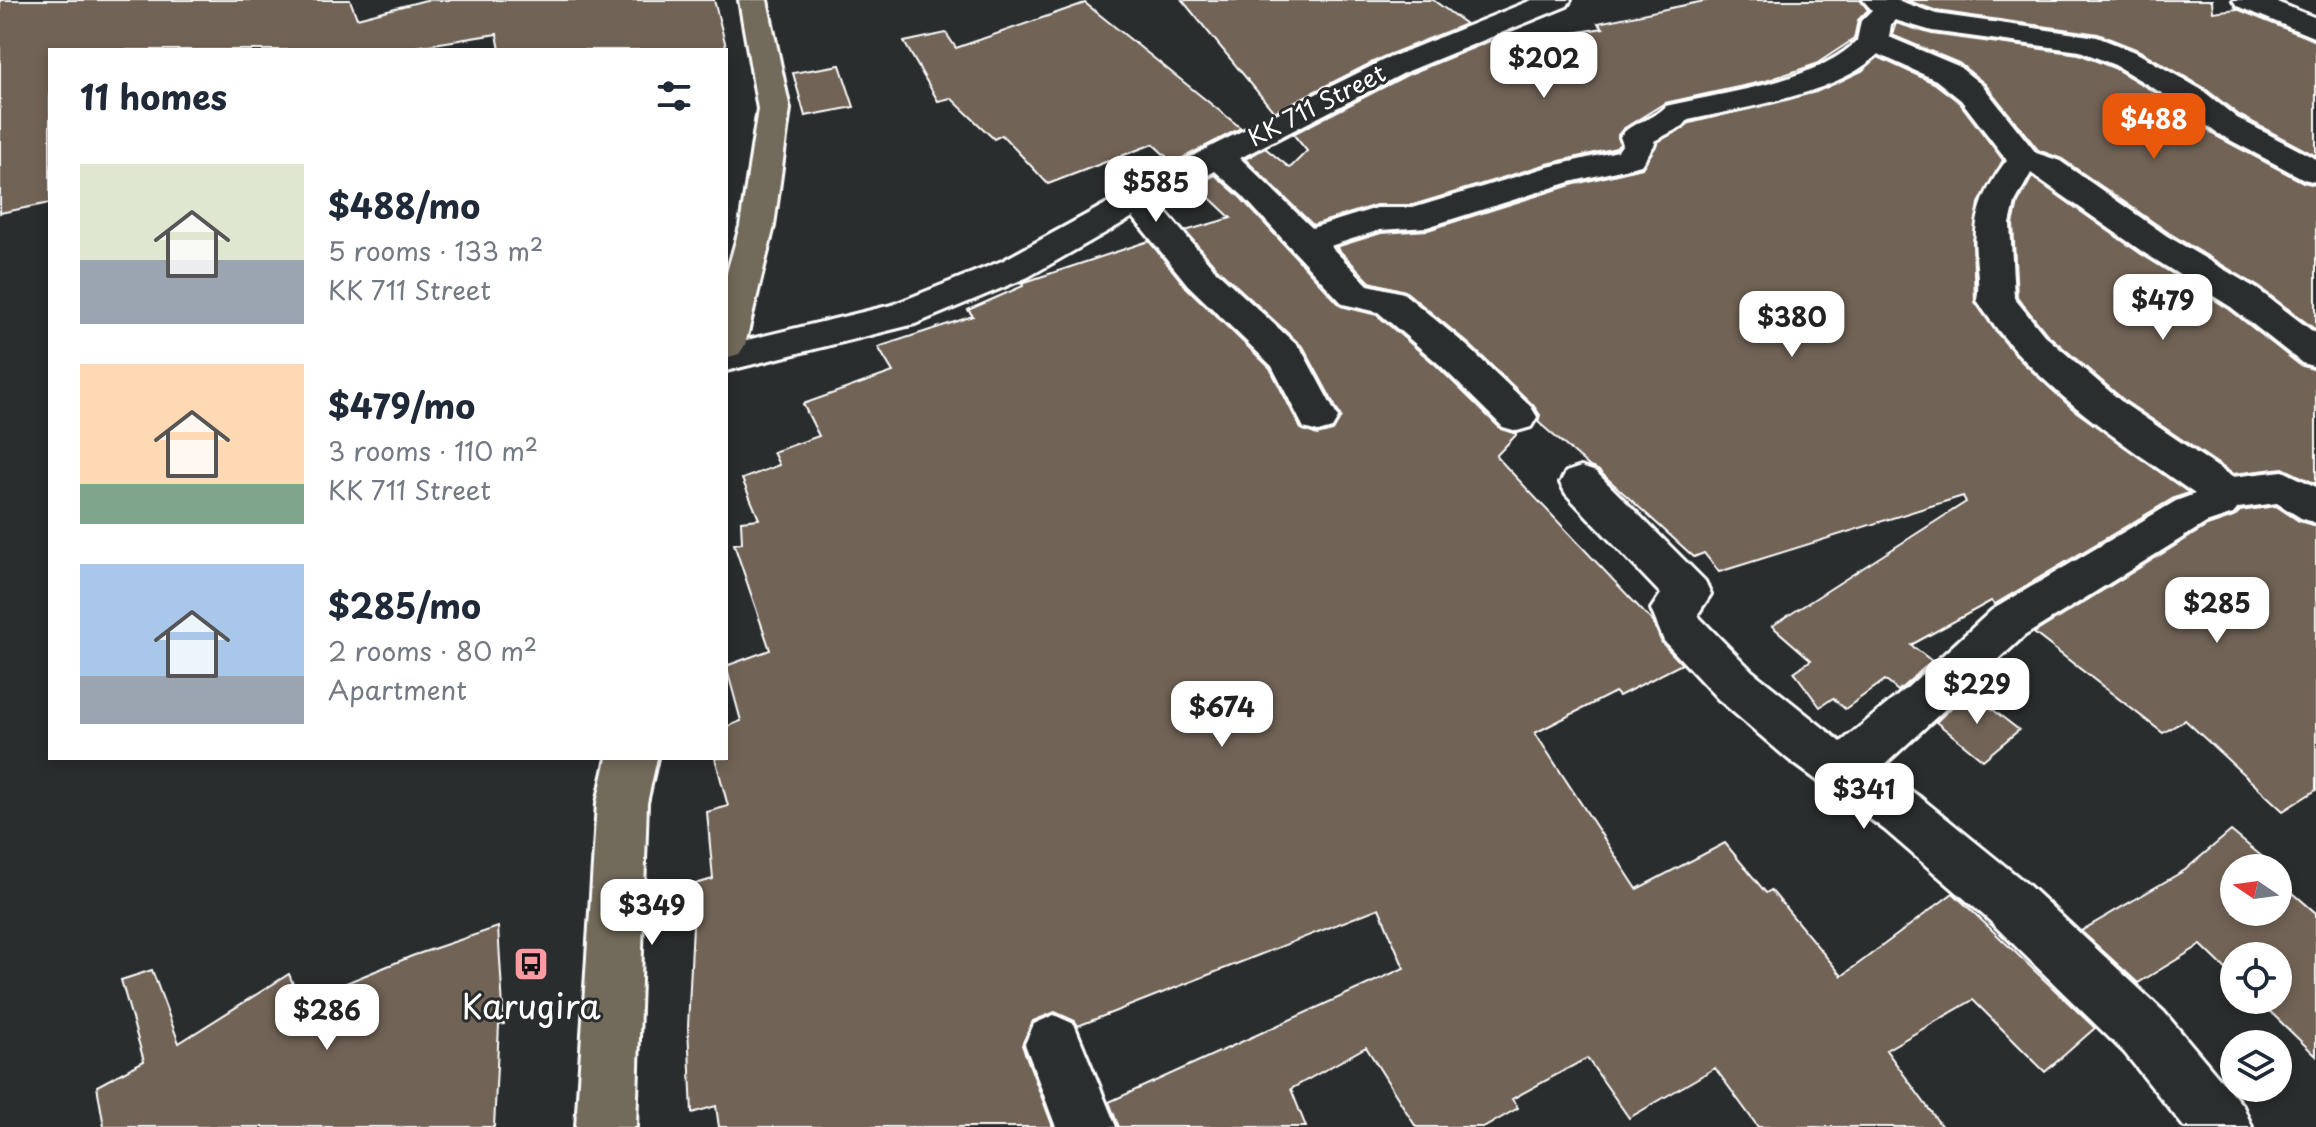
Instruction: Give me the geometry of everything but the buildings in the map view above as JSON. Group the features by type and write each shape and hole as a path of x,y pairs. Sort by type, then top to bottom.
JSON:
{"main road":[{"path":"728,337 757,226 774,109 753,0"},
{"path":"606,1127 622,803 632,760"}],"street":[{"name":"KK 711 Street","path":"728,358 902,315 1015,269 1218,156 1395,66 1557,0"},
{"path":"2247,0 2316,29"},
{"path":"1305,242 1377,219 1415,219 1560,174 1629,158 1639,144 1636,137 1672,119 1677,113 1810,79 1849,62 1870,47 1884,4 1932,22 2086,43 2112,53 2191,97 2226,125 2316,172"},
{"path":"1872,40 1947,73 1972,93 2024,160 2048,168 2155,244 2244,298 2316,354"},
{"path":"1218,156 1254,188 1356,295 1390,302 1453,355 1517,417"},
{"path":"2024,160 2004,184 1996,201 1993,252 1999,280 1995,300 2031,344 2109,413 2225,494 2283,487 2316,507"},
{"path":"1138,201 1201,277 1287,358 1318,418"},
{"path":"1581,483 1689,594 1674,609 1680,628 1747,695 1805,744 1903,814 2008,902 2144,1032 2222,1127"},
{"path":"1844,770 1924,702 2008,623 2191,512 2218,503 2225,494"},
{"path":"1054,1044 1086,1127"}],"place":[{"name":"Karugira","path":"531,964"}]}
